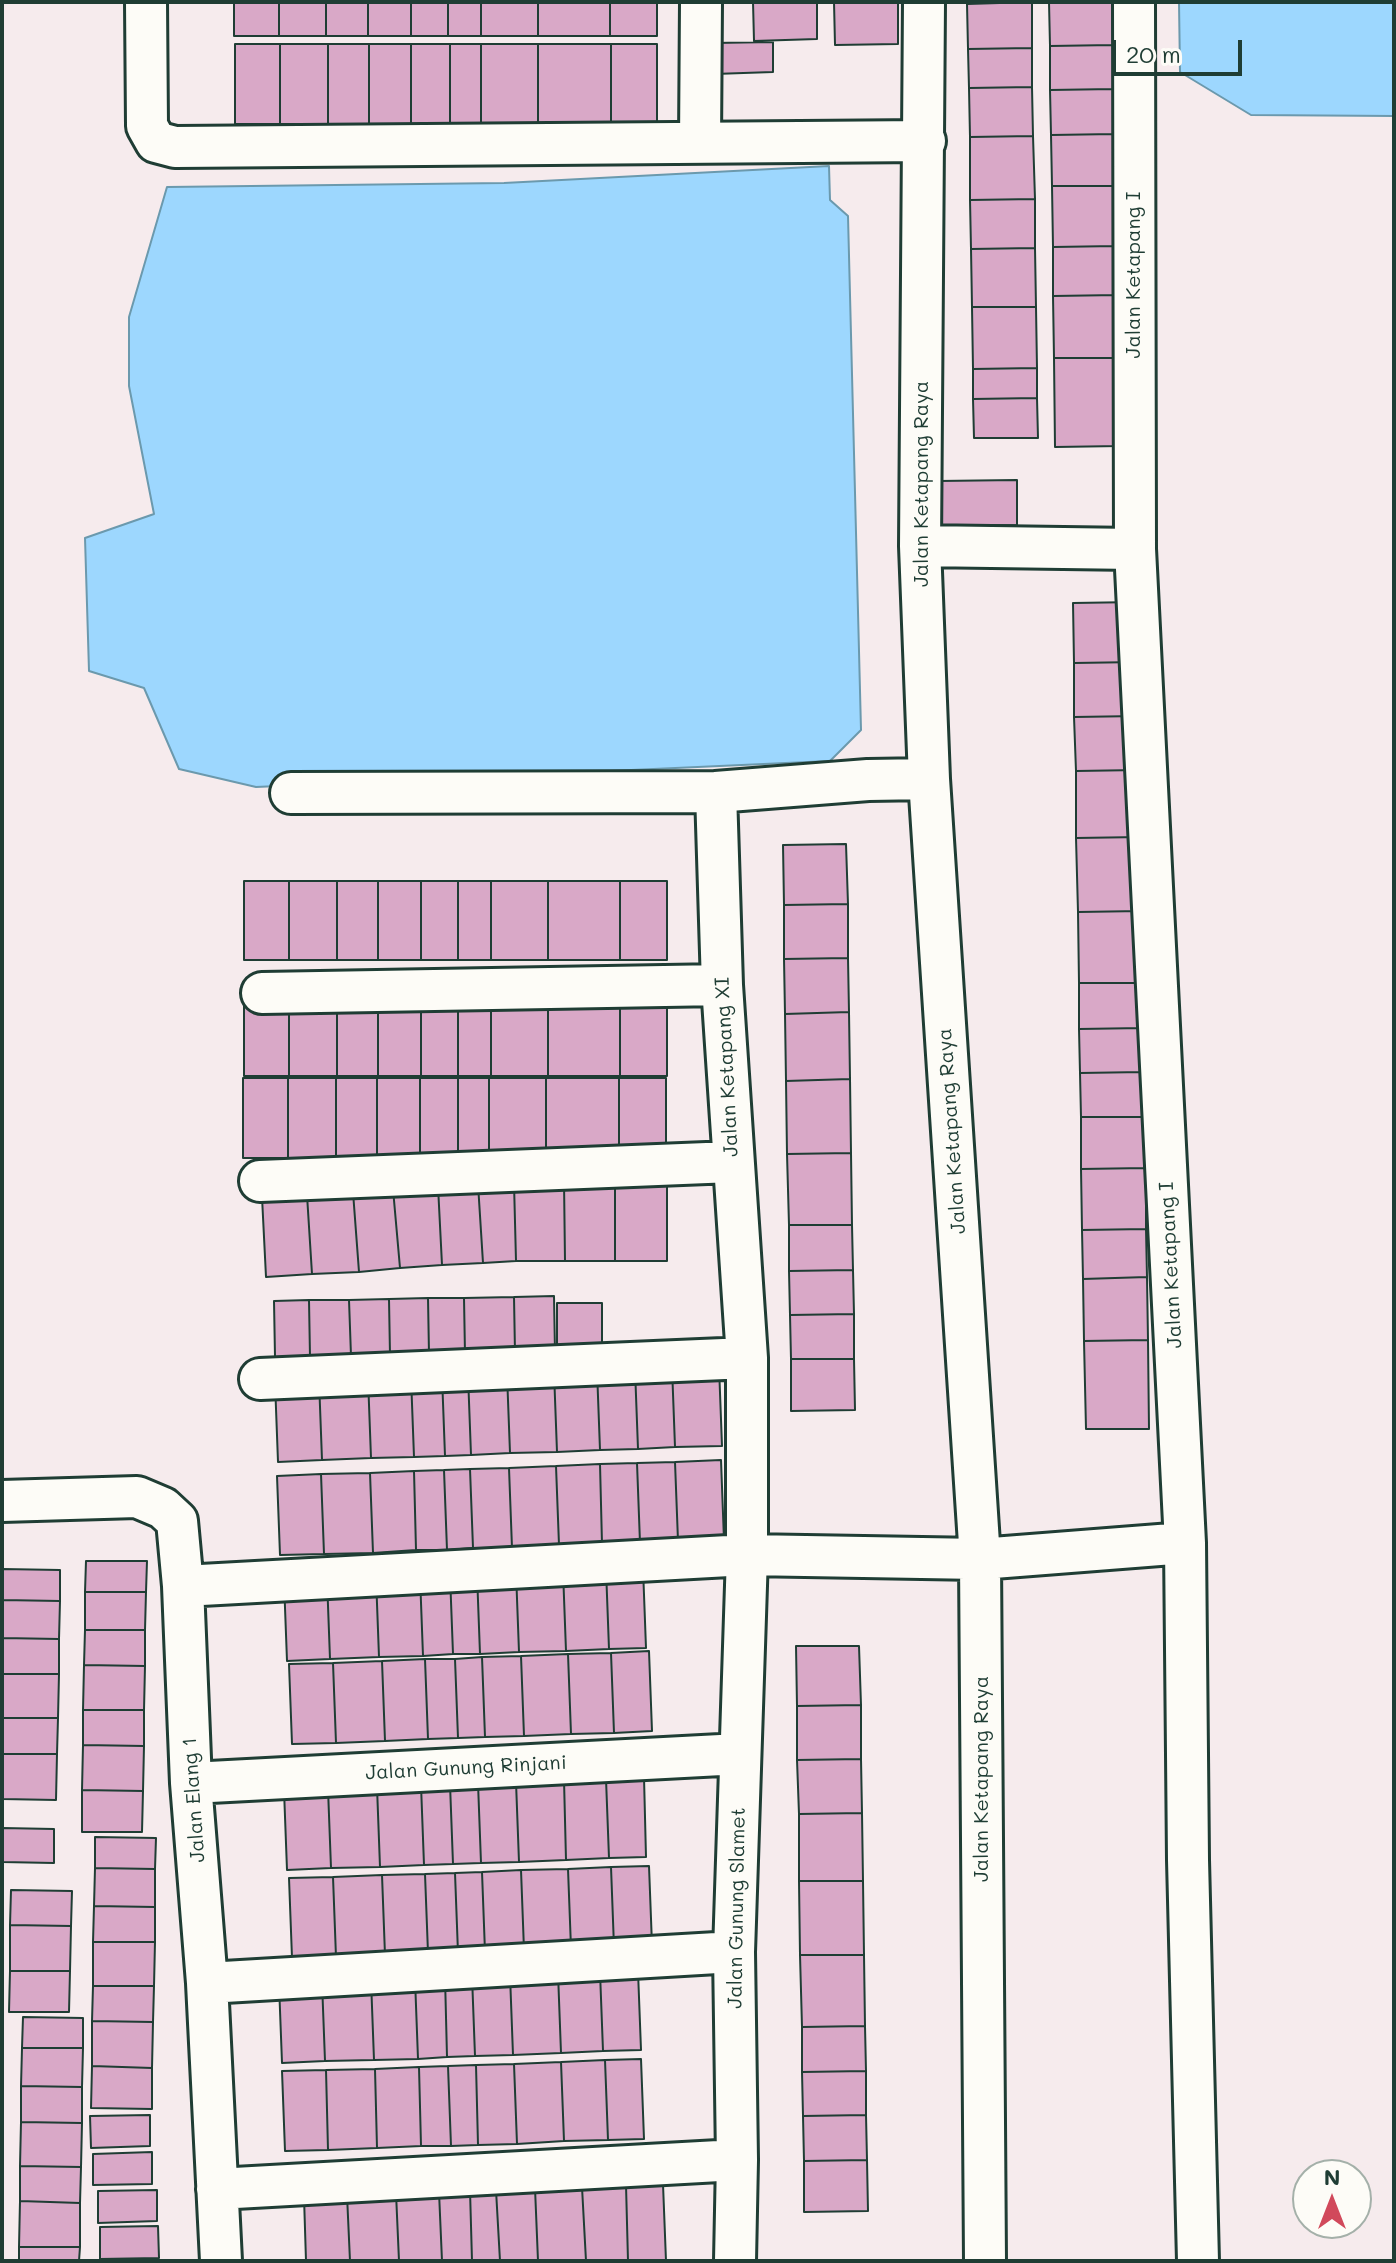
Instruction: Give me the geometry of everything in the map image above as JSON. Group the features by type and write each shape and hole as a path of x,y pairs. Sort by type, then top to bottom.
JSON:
{"street":[{"path":"146,2 147,126 156,142 175,147 925,141"},
{"path":"700,143 701,2"},
{"name":"Jalan Ketapang Raya","path":"924,2 920,546 929,779 980,1559 985,2261"},
{"name":"Jalan Ketapang I","path":"1134,2 1135,549 1185,1543 1188,1860 1198,2261"},
{"path":"920,546 1135,549"},
{"path":"291,793 716,792 868,780 929,779"},
{"name":"Jalan Ketapang XI","path":"716,792 722,985 747,1358 747,1555"},
{"path":"262,993 722,985"},
{"path":"260,1181 732,1162"},
{"path":"260,1379 747,1358"},
{"name":"Jalan Elang 1","path":"2,1501 137,1497 163,1508 177,1521 183,1586 191,1783 207,1983 221,2261"},
{"path":"183,1586 747,1555 980,1559 1185,1543"},
{"name":"Jalan Gunung Slamet","path":"735,2261 734,1952 747,1555"},
{"name":"Jalan Gunung Rinjani","path":"191,1783 740,1754"},
{"path":"207,1983 734,1952"},
{"path":"217,2189 737,2160"}],"water":[{"path":"1179,2 1394,2 1394,116 1251,115 1180,72"},
{"path":"829,166 830,200 848,216 861,730 830,761 256,787 179,769 144,688 89,671 85,538 154,514 129,386 129,317 167,187 504,183"}],"building":[{"path":"234,2 279,2 279,36 234,36"},
{"path":"279,2 326,2 326,36 279,36"},
{"path":"326,2 368,2 368,36 326,36"},
{"path":"368,2 411,2 411,36 368,36"},
{"path":"411,2 448,2 448,36 411,36"},
{"path":"448,2 481,2 481,36 448,36"},
{"path":"481,2 538,2 538,36 481,36"},
{"path":"538,2 610,2 610,36 538,36"},
{"path":"610,2 657,2 657,36 610,36"},
{"path":"753,2 817,2 817,39 754,41"},
{"path":"834,2 898,2 898,44 835,45"},
{"path":"1032,2 1032,48 968,49 967,4"},
{"path":"1049,2 1112,2 1113,45 1050,46"},
{"path":"773,42 773,72 714,74 714,43"},
{"path":"235,44 280,44 280,124 235,124"},
{"path":"280,44 328,44 328,124 280,124"},
{"path":"328,44 369,44 369,124 328,124"},
{"path":"369,44 411,44 411,124 369,124"},
{"path":"411,44 450,44 450,124 411,124"},
{"path":"450,44 481,44 481,124 450,124"},
{"path":"481,44 538,44 538,124 481,124"},
{"path":"538,44 611,44 611,124 538,124"},
{"path":"611,44 657,44 657,124 611,124"},
{"path":"1113,45 1114,89 1050,90 1050,46"},
{"path":"1032,48 1032,87 969,88 968,49"},
{"path":"1032,87 1033,136 970,137 969,88"},
{"path":"1114,89 1115,134 1051,135 1050,90"},
{"path":"1115,134 1115,186 1052,186 1051,135"},
{"path":"1033,136 1035,199 970,200 970,137"},
{"path":"1052,186 1115,186 1116,246 1053,247"},
{"path":"1035,199 1035,248 971,249 970,200"},
{"path":"1116,246 1118,295 1053,296 1053,247"},
{"path":"1035,248 1036,307 972,307 971,249"},
{"path":"1118,295 1118,358 1054,358 1053,296"},
{"path":"972,307 1036,307 1037,368 973,369"},
{"path":"1054,358 1118,358 1120,446 1055,447"},
{"path":"1037,368 1037,398 973,399 973,369"},
{"path":"1037,398 1038,438 974,438 973,399"},
{"path":"1017,480 1017,525 939,526 939,481"},
{"path":"1137,602 1138,662 1074,663 1073,603"},
{"path":"1138,662 1138,716 1074,717 1074,663"},
{"path":"1138,716 1139,770 1076,771 1074,717"},
{"path":"1139,770 1141,837 1076,838 1076,771"},
{"path":"1141,837 1141,911 1078,912 1076,838"},
{"path":"846,844 848,904 784,905 783,845"},
{"path":"244,881 289,881 289,960 244,960"},
{"path":"289,881 337,881 337,960 289,960"},
{"path":"337,881 378,881 378,960 337,960"},
{"path":"378,881 421,881 421,960 378,960"},
{"path":"421,881 458,881 458,960 421,960"},
{"path":"458,881 491,881 491,960 458,960"},
{"path":"491,881 548,881 548,960 491,960"},
{"path":"548,881 620,881 620,960 548,960"},
{"path":"620,881 667,881 667,960 620,960"},
{"path":"848,904 848,958 784,959 784,905"},
{"path":"1141,911 1143,983 1079,983 1078,912"},
{"path":"848,958 849,1012 785,1014 784,959"},
{"path":"1079,983 1143,983 1143,1028 1079,1029"},
{"path":"244,996 289,996 289,1076 244,1076"},
{"path":"289,996 337,996 337,1076 289,1076"},
{"path":"337,996 378,996 378,1076 337,1076"},
{"path":"378,996 421,996 421,1076 378,1076"},
{"path":"421,996 458,996 458,1076 421,1076"},
{"path":"458,996 491,996 491,1076 458,1076"},
{"path":"491,996 548,996 548,1076 491,1076"},
{"path":"548,996 620,996 620,1076 548,1076"},
{"path":"620,996 667,996 667,1076 620,1076"},
{"path":"849,1012 850,1079 786,1081 785,1014"},
{"path":"1143,1028 1143,1072 1080,1073 1079,1029"},
{"path":"1143,1072 1145,1117 1081,1117 1080,1073"},
{"path":"243,1078 288,1078 288,1158 243,1158"},
{"path":"288,1078 336,1078 336,1158 288,1158"},
{"path":"336,1078 377,1078 377,1158 336,1158"},
{"path":"377,1078 420,1078 420,1158 377,1158"},
{"path":"420,1078 458,1078 458,1158 420,1158"},
{"path":"458,1078 489,1078 489,1158 458,1158"},
{"path":"489,1078 546,1078 546,1158 489,1158"},
{"path":"546,1078 619,1078 619,1158 546,1158"},
{"path":"619,1078 666,1078 666,1158 619,1158"},
{"path":"850,1079 851,1153 787,1154 786,1081"},
{"path":"1081,1117 1145,1117 1146,1168 1081,1169"},
{"path":"851,1153 852,1225 789,1225 787,1154"},
{"path":"1146,1168 1146,1229 1082,1230 1081,1169"},
{"path":"564,1181 615,1181 615,1261 565,1261"},
{"path":"564,1181 565,1261 516,1261 514,1183"},
{"path":"615,1181 667,1181 667,1261 615,1261"},
{"path":"514,1183 516,1261 483,1263 478,1184"},
{"path":"478,1184 483,1263 442,1265 438,1186"},
{"path":"438,1186 442,1265 400,1268 393,1189"},
{"path":"393,1189 400,1268 359,1272 353,1192"},
{"path":"353,1192 359,1272 312,1274 307,1195"},
{"path":"307,1195 312,1274 266,1277 262,1197"},
{"path":"789,1225 852,1225 853,1270 789,1271"},
{"path":"1146,1229 1147,1277 1083,1279 1082,1230"},
{"path":"853,1270 854,1314 790,1315 789,1271"},
{"path":"1147,1277 1148,1340 1084,1341 1083,1279"},
{"path":"554,1296 555,1352 515,1353 514,1297"},
{"path":"514,1297 515,1353 465,1354 464,1298"},
{"path":"428,1298 464,1298 465,1354 429,1354"},
{"path":"428,1298 429,1354 390,1355 389,1299"},
{"path":"389,1299 390,1355 351,1356 349,1300"},
{"path":"309,1300 349,1300 351,1356 310,1357"},
{"path":"309,1300 310,1357 275,1357 274,1301"},
{"path":"557,1303 602,1303 602,1346 557,1346"},
{"path":"854,1314 854,1359 791,1359 790,1315"},
{"path":"1148,1340 1149,1429 1086,1429 1084,1341"},
{"path":"791,1359 854,1359 855,1410 791,1411"},
{"path":"719,1366 722,1446 675,1447 672,1367"},
{"path":"672,1367 675,1447 638,1449 635,1369"},
{"path":"635,1369 638,1449 600,1450 597,1370"},
{"path":"597,1370 600,1450 557,1452 554,1372"},
{"path":"554,1372 557,1452 510,1453 507,1374"},
{"path":"507,1374 510,1453 471,1455 468,1375"},
{"path":"468,1375 471,1455 445,1456 442,1376"},
{"path":"442,1376 445,1456 414,1457 411,1377"},
{"path":"411,1377 414,1457 371,1458 368,1378"},
{"path":"368,1378 371,1458 322,1460 319,1380"},
{"path":"319,1380 322,1460 278,1462 275,1382"},
{"path":"721,1460 724,1540 678,1541 675,1462"},
{"path":"675,1462 678,1541 640,1543 637,1463"},
{"path":"637,1463 640,1543 602,1544 600,1464"},
{"path":"600,1464 602,1544 559,1545 556,1466"},
{"path":"556,1466 559,1545 512,1548 509,1468"},
{"path":"509,1468 512,1548 473,1548 470,1469"},
{"path":"470,1469 473,1548 447,1550 444,1470"},
{"path":"444,1470 447,1550 416,1550 414,1471"},
{"path":"414,1471 416,1550 373,1553 370,1473"},
{"path":"370,1473 373,1553 324,1554 321,1474"},
{"path":"321,1474 324,1554 280,1555 277,1476"},
{"path":"86,1561 147,1561 146,1592 85,1592"},
{"path":"643,1568 646,1648 609,1649 606,1569"},
{"path":"2,1569 60,1570 60,1601 2,1600"},
{"path":"606,1569 609,1649 566,1651 563,1571"},
{"path":"563,1571 566,1651 519,1652 516,1572"},
{"path":"516,1572 519,1652 480,1654 477,1574"},
{"path":"477,1574 480,1654 453,1654 450,1575"},
{"path":"450,1575 453,1654 423,1656 420,1576"},
{"path":"420,1576 423,1656 379,1657 376,1577"},
{"path":"376,1577 379,1657 330,1659 327,1579"},
{"path":"327,1579 330,1659 287,1661 284,1581"},
{"path":"85,1592 146,1592 145,1630 85,1630"},
{"path":"2,1600 60,1601 59,1639 2,1638"},
{"path":"85,1630 145,1630 145,1666 84,1665"},
{"path":"2,1638 59,1639 59,1674 2,1674"},
{"path":"796,1646 859,1646 861,1705 797,1706"},
{"path":"649,1651 652,1731 614,1733 611,1653"},
{"path":"611,1653 614,1733 571,1734 568,1654"},
{"path":"568,1654 571,1734 524,1736 521,1656"},
{"path":"521,1656 524,1736 485,1737 482,1657"},
{"path":"482,1657 485,1737 458,1738 455,1659"},
{"path":"425,1659 455,1659 458,1738 428,1739"},
{"path":"425,1659 428,1739 385,1741 382,1661"},
{"path":"382,1661 385,1741 336,1743 333,1663"},
{"path":"333,1663 336,1743 292,1744 289,1664"},
{"path":"84,1665 145,1666 144,1710 83,1710"},
{"path":"2,1674 59,1674 58,1718 2,1718"},
{"path":"861,1705 861,1759 797,1760 797,1706"},
{"path":"83,1710 144,1710 144,1746 83,1745"},
{"path":"2,1718 58,1718 57,1754 2,1754"},
{"path":"83,1745 144,1746 143,1791 82,1790"},
{"path":"2,1754 57,1754 56,1800 2,1799"},
{"path":"861,1759 862,1813 799,1814 797,1760"},
{"path":"644,1777 646,1857 609,1858 606,1779"},
{"path":"606,1779 609,1858 566,1860 564,1780"},
{"path":"564,1780 566,1860 519,1862 516,1782"},
{"path":"516,1782 519,1862 481,1863 478,1783"},
{"path":"478,1783 481,1863 453,1864 450,1784"},
{"path":"450,1784 453,1864 424,1865 421,1785"},
{"path":"421,1785 424,1865 380,1867 377,1787"},
{"path":"377,1787 380,1867 331,1868 328,1789"},
{"path":"328,1789 331,1868 287,1870 284,1790"},
{"path":"82,1790 143,1791 142,1832 82,1832"},
{"path":"862,1813 863,1881 799,1881 799,1814"},
{"path":"2,1828 54,1829 54,1863 2,1862"},
{"path":"95,1837 156,1838 155,1869 95,1868"},
{"path":"649,1866 652,1945 614,1947 611,1867"},
{"path":"611,1867 614,1947 571,1948 568,1869"},
{"path":"95,1868 155,1869 155,1907 94,1906"},
{"path":"568,1869 571,1948 524,1950 521,1870"},
{"path":"521,1870 524,1950 485,1952 482,1872"},
{"path":"482,1872 485,1952 458,1953 455,1873"},
{"path":"455,1873 458,1953 428,1953 425,1874"},
{"path":"425,1874 428,1953 385,1955 382,1875"},
{"path":"382,1875 385,1955 336,1957 333,1877"},
{"path":"333,1877 336,1957 292,1958 289,1878"},
{"path":"799,1881 863,1881 864,1955 800,1955"},
{"path":"11,1890 72,1891 71,1926 10,1925"},
{"path":"94,1906 155,1907 155,1942 93,1942"},
{"path":"10,1925 71,1926 70,1971 10,1971"},
{"path":"93,1942 155,1942 154,1986 93,1986"},
{"path":"800,1955 864,1955 865,2026 802,2027"},
{"path":"10,1971 70,1971 69,2012 9,2012"},
{"path":"638,1971 641,2050 603,2051 600,1972"},
{"path":"600,1972 603,2051 561,2053 558,1973"},
{"path":"558,1973 561,2053 513,2055 510,1975"},
{"path":"510,1975 513,2055 475,2056 472,1976"},
{"path":"472,1976 475,2056 447,2057 445,1977"},
{"path":"445,1977 447,2057 418,2059 415,1979"},
{"path":"415,1979 418,2059 374,2060 371,1980"},
{"path":"371,1980 374,2060 325,2061 322,1982"},
{"path":"322,1982 325,2061 282,2063 279,1984"},
{"path":"93,1986 154,1986 153,2022 92,2021"},
{"path":"23,2017 83,2018 83,2048 22,2048"},
{"path":"92,2021 153,2022 152,2068 92,2066"},
{"path":"865,2026 866,2071 802,2072 802,2027"},
{"path":"22,2048 83,2048 82,2087 21,2086"},
{"path":"641,2059 644,2139 608,2140 605,2060"},
{"path":"605,2060 608,2140 564,2141 561,2062"},
{"path":"561,2062 564,2141 517,2144 514,2064"},
{"path":"514,2064 517,2144 478,2145 476,2065"},
{"path":"476,2065 478,2145 451,2146 448,2066"},
{"path":"92,2066 152,2068 152,2109 91,2108"},
{"path":"448,2066 451,2146 421,2146 419,2067"},
{"path":"419,2067 421,2146 377,2148 375,2069"},
{"path":"375,2069 377,2148 328,2150 326,2070"},
{"path":"326,2070 328,2150 285,2151 282,2071"},
{"path":"866,2071 866,2115 803,2116 802,2072"},
{"path":"21,2086 82,2087 82,2123 21,2122"},
{"path":"150,2115 150,2146 91,2148 90,2116"},
{"path":"866,2115 867,2160 804,2161 803,2116"},
{"path":"21,2122 82,2123 81,2167 20,2166"},
{"path":"152,2152 152,2184 93,2185 93,2154"},
{"path":"867,2160 868,2211 804,2212 804,2161"},
{"path":"20,2166 81,2167 80,2203 20,2201"},
{"path":"663,2184 666,2261 628,2261 626,2185"},
{"path":"626,2185 628,2261 586,2261 582,2187"},
{"path":"582,2187 586,2261 538,2261 535,2188"},
{"path":"535,2188 538,2261 500,2261 496,2190"},
{"path":"157,2190 157,2221 98,2223 98,2191"},
{"path":"470,2190 496,2190 500,2261 472,2261"},
{"path":"470,2190 472,2261 442,2261 439,2192"},
{"path":"439,2192 442,2261 399,2261 396,2193"},
{"path":"396,2193 399,2261 350,2261 347,2195"},
{"path":"347,2195 350,2261 306,2261 304,2197"},
{"path":"20,2201 80,2203 80,2247 19,2247"},
{"path":"158,2226 159,2258 100,2259 100,2227"},
{"path":"19,2247 80,2247 79,2261 19,2261"}]}
